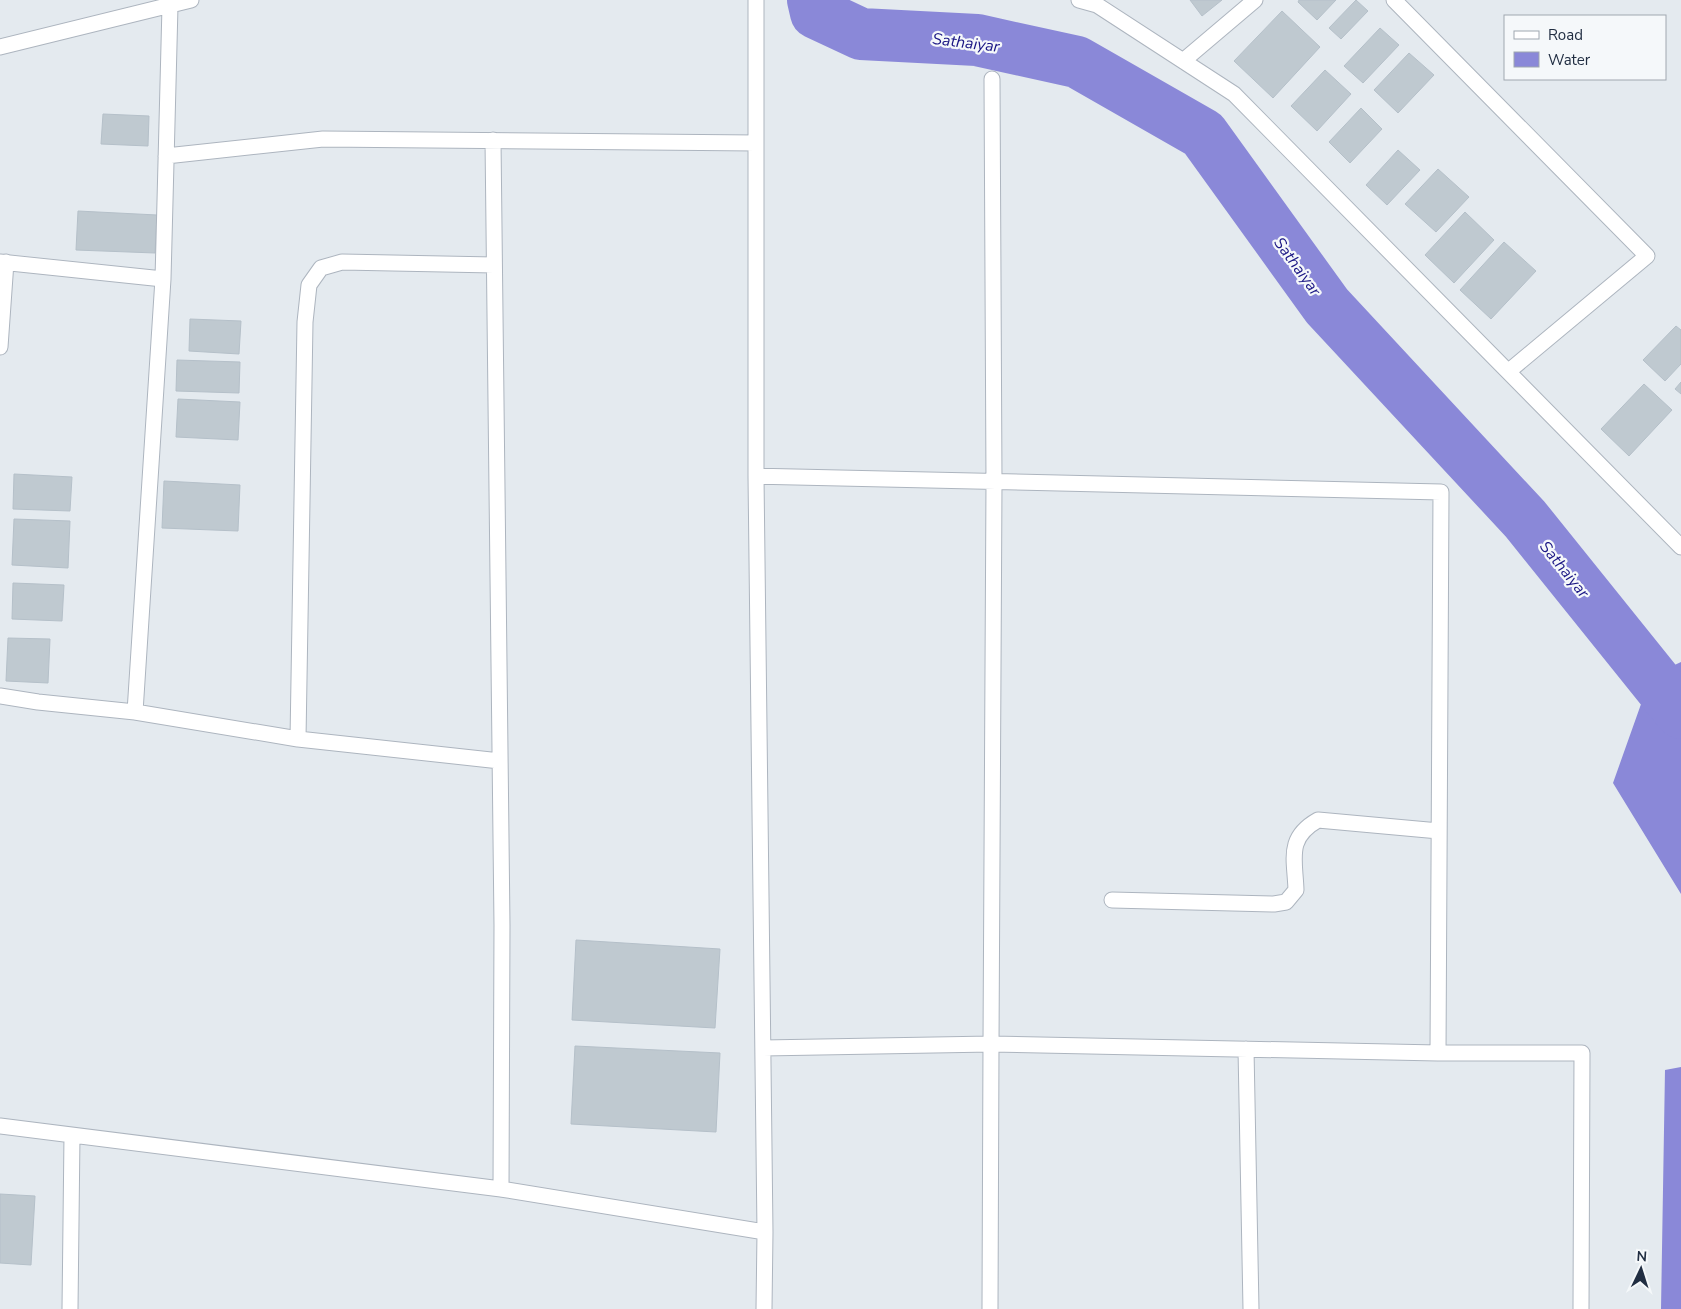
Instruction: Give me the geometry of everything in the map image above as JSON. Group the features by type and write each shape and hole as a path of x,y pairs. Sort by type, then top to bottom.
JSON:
{"street":[{"path":"0,48 135,7 170,6 191,0"},
{"path":"756,0 756,476 765,1232 764,1309"},
{"path":"1079,0 1097,4 1234,94 1681,547"},
{"path":"1183,61 1255,0"},
{"path":"1394,0 1647,256 1509,371"},
{"path":"135,712 163,279 170,6"},
{"path":"990,1309 994,482 992,79"},
{"path":"166,156 324,139 756,143"},
{"path":"493,140 502,925 501,1189"},
{"path":"0,347 3,262 163,279"},
{"path":"298,739 305,322 309,286 321,268 342,262 494,265"},
{"path":"756,476 1441,492 1438,1053"},
{"path":"0,696 135,712 298,739 500,761"},
{"path":"1112,900 1274,904 1286,902 1296,890 1294,846 1305,828 1318,820 1439,831"},
{"path":"763,1048 990,1044 1438,1053 1582,1053 1581,1309"},
{"path":"1246,1049 1251,1309"},
{"path":"0,1126 501,1189 765,1232"},
{"path":"70,1309 72,1135"}],"water":[{"path":"1681,662 1681,894 1613,783 1651,676"},
{"path":"1681,1067 1681,1309 1661,1309 1665,1070"}],"building":[{"path":"1190,0 1222,0 1202,16"},
{"path":"1299,0 1336,0 1317,20 1298,2"},
{"path":"1356,0 1368,11 1341,39 1329,28"},
{"path":"1282,11 1320,47 1273,98 1234,61"},
{"path":"1380,28 1399,45 1363,83 1344,66"},
{"path":"1409,53 1434,75 1398,113 1374,90"},
{"path":"1325,70 1351,94 1317,131 1291,106"},
{"path":"1361,108 1382,129 1350,163 1329,142"},
{"path":"103,114 149,116 148,146 101,144"},
{"path":"1398,150 1420,170 1387,205 1366,185"},
{"path":"1438,169 1469,197 1436,232 1405,204"},
{"path":"78,211 157,215 155,253 76,250"},
{"path":"1465,212 1494,240 1454,283 1425,255"},
{"path":"1504,242 1536,271 1491,319 1460,290"},
{"path":"190,319 241,321 239,354 189,351"},
{"path":"1676,326 1681,330 1681,364 1665,381 1643,360"},
{"path":"177,360 240,362 239,393 176,391"},
{"path":"1681,382 1681,394 1675,389"},
{"path":"1644,384 1672,410 1629,456 1601,429"},
{"path":"178,399 240,402 238,440 176,437"},
{"path":"14,474 72,477 70,511 13,509"},
{"path":"164,481 240,485 238,531 162,528"},
{"path":"14,519 70,521 68,568 12,565"},
{"path":"13,583 64,585 62,621 12,619"},
{"path":"8,638 50,639 48,683 6,681"},
{"path":"576,940 720,949 715,1028 572,1020"},
{"path":"575,1046 720,1053 716,1132 571,1124"},
{"path":"0,1194 35,1196 31,1265 0,1263"}],"waterway":[{"name":"Sathaiyar","path":"813,0 816,13 861,34 977,40 1077,62 1203,134 1327,306 1525,519 1681,713"}]}
